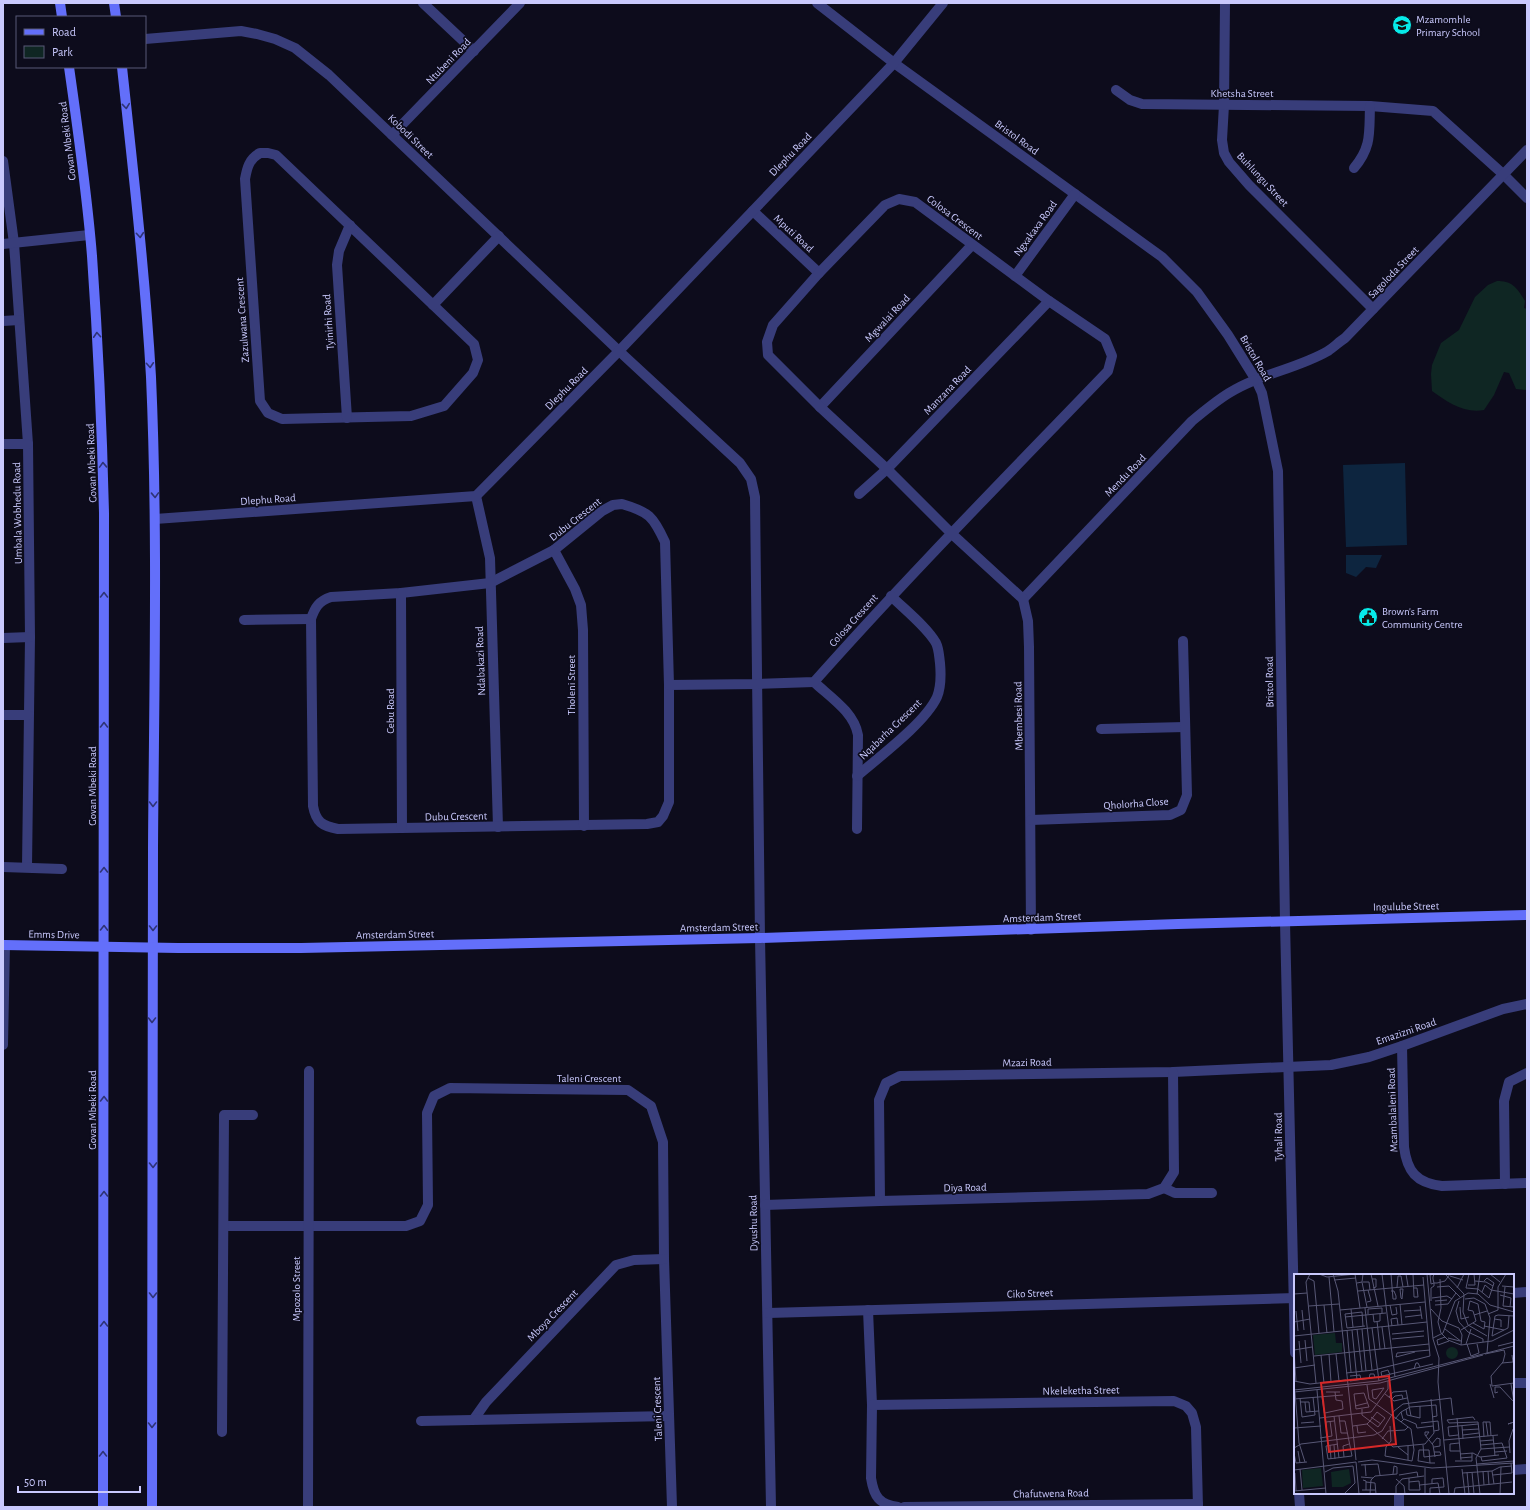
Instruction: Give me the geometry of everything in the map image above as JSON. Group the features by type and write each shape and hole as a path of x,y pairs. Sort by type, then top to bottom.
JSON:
{"main road":[{"path":"60,3 62,16"},
{"path":"114,3 116,16"},
{"name":"Govan Mbeki Road","path":"69,68 89,235 100,379 104,513 103,1507"},
{"path":"122,68 139,230 151,377 155,519 152,948 152,1507"},
{"name":"Ingulube Street","path":"1285,922 1527,915"},
{"name":"Amsterdam Street","path":"104,947 301,948 760,938 1285,922"},
{"name":"Emms Drive","path":"4,945 104,947"}],"street":[{"path":"423,3 474,51"},
{"name":"Ntubeni Road","path":"392,135 520,3"},
{"name":"Bristol Road","path":"817,3 894,62 1162,257 1197,292 1228,335 1256,380 1262,393 1278,470 1285,922"},
{"name":"Dlephu Road","path":"155,519 476,496 619,351 753,211 894,62 943,3"},
{"name":"Buhlungu Street","path":"1225,3 1224,105 1222,140 1224,153 1229,162 1249,185 1373,309"},
{"name":"Kobodi Street","path":"146,40 241,31 275,39 295,48 329,74 619,351 740,463 751,479 755,497 757,684"},
{"name":"Khetsha Street","path":"1116,90 1130,100 1142,104 1370,106 1433,111 1504,174 1527,198"},
{"path":"1354,168 1363,157 1367,148 1370,132 1370,106"},
{"name":"Sagoloda Street","path":"1256,380 1305,362 1328,351 1345,338 1527,150"},
{"name":"Zazulwana Crescent","path":"260,153 276,155 350,225 474,344 478,360 473,374 444,406 411,416 282,419 268,413 260,400 245,179 247,167 254,156 260,153"},
{"name":"Umbala Wobhedu Road","path":"3,160 14,243 28,444 30,637 27,867"},
{"name":"Ngxakaxa Road","path":"1015,276 1075,194"},
{"name":"Colosa Crescent","path":"814,682 891,596 952,534 1108,370 1112,356 1106,339 1049,301 915,202 899,199 885,205 819,272 773,324 767,342 768,355 820,407 887,469 952,534"},
{"name":"Mputi Road","path":"753,211 819,272"},
{"name":"Tyinirhi Road","path":"347,418 337,265 339,251 350,225"},
{"path":"3,244 89,235"},
{"path":"433,305 499,236"},
{"name":"Mgwalai Road","path":"820,407 972,245"},
{"name":"Manzana Road","path":"859,494 887,469 1049,301"},
{"path":"3,321 20,320"},
{"name":"Mendu Road","path":"1023,600 1192,422 1207,408 1229,393 1256,380"},
{"path":"3,444 28,444"},
{"name":"Ndabakazi Road","path":"476,496 490,558 498,827"},
{"name":"Dubu Crescent","path":"622,504 640,510 651,516 659,528 665,542 669,802 663,816 658,822 647,824 584,826 338,829 327,827 320,822 315,815 313,806 311,619 317,605 323,600 331,598 490,584 554,550 602,511 613,505 622,504"},
{"path":"952,534 1023,600"},
{"name":"Tholeni Street","path":"554,550 575,589 581,606 583,630 584,826"},
{"name":"Cebu Road","path":"401,593 402,828"},
{"name":"Nqabarha Crescent","path":"857,776 923,717 937,696 940,668 936,644 931,635 891,596"},
{"name":"Mbembesi Road","path":"1023,600 1028,621 1029,647 1031,930"},
{"path":"244,620 311,619"},
{"path":"3,638 30,637"},
{"name":"Qholorha Close","path":"1031,820 1170,815 1181,810 1187,795 1183,641"},
{"path":"668,684 757,684 814,682"},
{"name":"Nqabarha Crescent","path":"814,682 844,710 856,724 858,735 857,829"},
{"name":"Dyushu Road","path":"757,684 760,938 771,1507"},
{"path":"3,715 28,715"},
{"path":"1101,730 1185,727"},
{"path":"3,867 62,869"},
{"name":"Tyhali Road","path":"1285,922 1294,1298"},
{"path":"3,1045 4,945"},
{"name":"Emazizni Road","path":"1289,1067 1323,1066 1347,1062 1402,1046 1504,1009 1527,1004"},
{"name":"Mcambalaleni Road","path":"1402,1046 1404,1147 1406,1160 1411,1171 1420,1180 1430,1185 1442,1186 1527,1183"},
{"name":"Mzazi Road","path":"880,1201 879,1100 886,1083 900,1076 1173,1072 1289,1067"},
{"name":"Mpozolo Street","path":"308,1507 309,1071"},
{"path":"1173,1072 1174,1172 1164,1188 1175,1193 1212,1193"},
{"path":"1505,1184 1504,1101 1509,1082 1527,1073"},
{"name":"Taleni Crescent","path":"224,1226 406,1226 420,1221 428,1205 428,1113 434,1096 450,1088 628,1090 651,1106 663,1142 664,1259 672,1507"},
{"path":"222,1432 224,1115 253,1115"},
{"name":"Diya Road","path":"765,1205 1148,1194 1164,1188"},
{"name":"Mboya Crescent","path":"474,1419 486,1402 616,1265 634,1260 664,1259"},
{"path":"1514,1292 1527,1292"},
{"name":"Ciko Street","path":"768,1313 1294,1298"},
{"path":"868,1310 872,1405 872,1489 882,1503 898,1507"},
{"path":"1514,1383 1527,1383"},
{"name":"Nkeleketha Street","path":"872,1405 1179,1402 1186,1406 1192,1413 1196,1427 1198,1505"},
{"path":"422,1421 669,1416"},
{"path":"1514,1470 1527,1470"},
{"path":"1299,1494 1300,1507"},
{"path":"1399,1494 1399,1507"},
{"name":"Chafutwena Road","path":"904,1507 1198,1505"}],"green space":[{"path":"1497,281 1507,282 1514,286 1525,301 1524,308 1527,309 1527,390 1516,389 1509,373 1504,372 1494,395 1484,410 1477,411 1463,409 1450,403 1432,391 1432,365 1441,343 1459,330 1475,297 1488,285"}],"water":[{"path":"1405,463 1407,545 1346,547 1343,465"},
{"path":"1346,555 1382,555 1376,568 1366,567 1356,577 1346,573"}],"place":[{"name":"Mzamomhle Primary School","path":"1402,25"},
{"name":"Brown's Farm Community Centre","path":"1368,617"}]}
